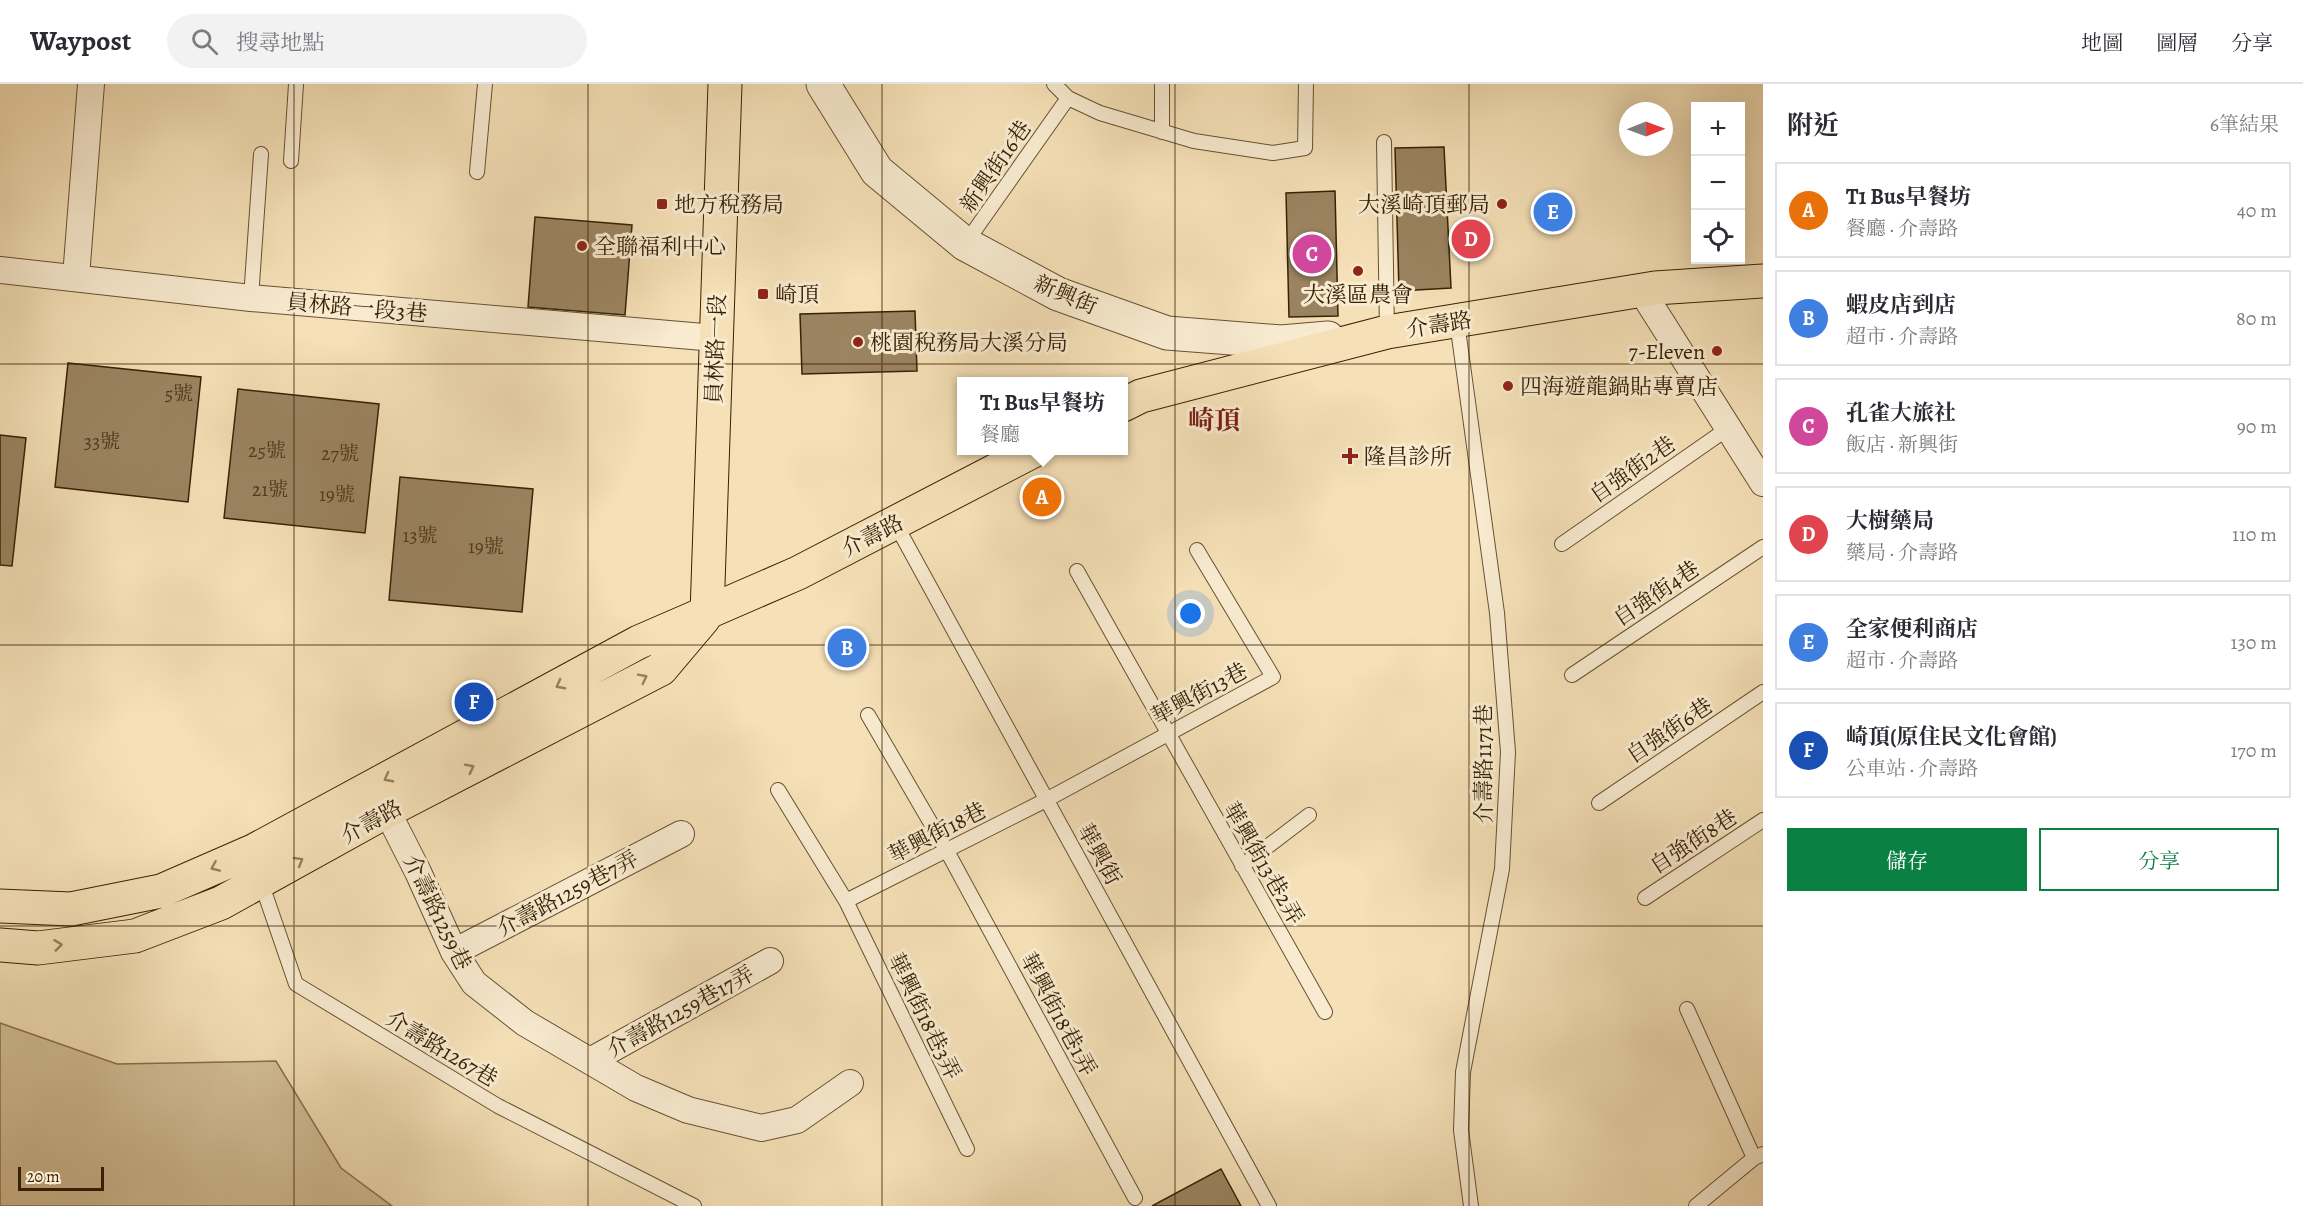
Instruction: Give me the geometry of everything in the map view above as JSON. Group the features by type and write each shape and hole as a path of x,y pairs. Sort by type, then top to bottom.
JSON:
{"main road":[{"name":"員林路一段","path":"707,614 725,84"},
{"name":"介壽路","path":"1128,402 1141,396 1387,332 1641,290 1763,281"},
{"name":"介壽路","path":"0,906 71,909 161,891 255,850 639,642 798,573 1025,455"},
{"name":"介壽路","path":"0,945 38,948 135,936 220,903 261,883 387,811 661,669 707,614"}],"street":[{"path":"76,277 91,84"},
{"name":"新興街","path":"823,84 877,171 965,244 1058,294 1167,333 1281,342 1387,332"},
{"name":"員林路一段3巷","path":"0,270 251,298 715,338"},
{"path":"1641,290 1763,483"},
{"name":"介壽路1259巷","path":"387,811 418,872 454,952 474,983 525,1023 636,1088 688,1110 761,1128 798,1120 850,1083"},
{"name":"介壽路1259巷7弄","path":"454,952 681,834"},
{"name":"介壽路1259巷17弄","path":"590,1061 770,961"}],"lane":[{"path":"291,161 296,84"},
{"path":"477,172 484,84"},
{"path":"1054,84 1068,98 1100,113 1194,141 1272,153 1305,148 1306,84"},
{"path":"1162,84 1162,132"},
{"name":"新興街16巷","path":"965,244 1068,98"},
{"path":"1384,142 1387,332"},
{"path":"251,298 261,154"},
{"name":"介壽路1171巷","path":"1457,321 1497,613 1508,752 1502,869 1463,1072 1461,1130 1472,1206"},
{"name":"自強街2巷","path":"1562,544 1727,429"},
{"name":"華興街","path":"894,523 1269,1206"},
{"name":"自強街4巷","path":"1572,675 1763,547"},
{"name":"華興街13巷","path":"1046,800 1273,677 1197,550"},
{"name":"華興街13巷2弄","path":"1077,571 1325,1012"},
{"name":"自強街6巷","path":"1599,802 1763,692"},
{"name":"華興街18巷1弄","path":"868,715 947,850 1135,1198"},
{"name":"華興街18巷3弄","path":"778,790 846,901 967,1149"},
{"name":"華興街18巷","path":"846,901 1046,800"},
{"path":"1242,866 1309,815"},
{"name":"自強街8巷","path":"1645,898 1763,820"},
{"name":"介壽路1267巷","path":"255,850 261,883 296,984 498,1106 694,1206"},
{"path":"1687,1009 1759,1156 1696,1206"}],"shaded area":[{"path":"0,1023 117,1064 276,1061 341,1168 392,1206 0,1206"}],"building":[{"path":"1444,147 1451,288 1399,291 1395,148"},
{"path":"1335,191 1338,316 1289,317 1286,193"},
{"name":"全聯福利中心","path":"535,217 632,225 625,315 528,307"},
{"name":"桃園稅務局大溪分局","path":"915,311 917,371 802,374 800,314"},
{"path":"68,363 201,377 188,502 55,487"},
{"path":"238,389 379,404 365,533 224,518"},
{"path":"0,435 26,438 12,566 0,565"},
{"path":"400,477 533,489 522,612 389,600"},
{"path":"1221,1169 1241,1206 1152,1206"}],"place":[{"name":"地方稅務局","path":"662,204"},
{"name":"大溪崎頂郵局","path":"1502,204"},
{"name":"全家便利商店","path":"1553,212"},
{"name":"大樹藥局","path":"1471,239"},
{"name":"全聯福利中心","path":"582,246"},
{"name":"孔雀大旅社","path":"1312,254"},
{"name":"大溪區農會","path":"1358,271"},
{"name":"崎頂","path":"763,294"},
{"name":"桃園稅務局大溪分局","path":"858,342"},
{"name":"7-Eleven","path":"1717,351"},
{"name":"四海遊龍鍋貼專賣店","path":"1508,386"},
{"name":"隆昌診所","path":"1350,456"},
{"name":"T1 Bus早餐坊","path":"1042,497"},
{"name":"蝦皮店到店","path":"847,648"},
{"name":"崎頂(原住民文化會館)","path":"474,702"}],"district":[{"name":"崎頂","path":"1214,420"}]}
